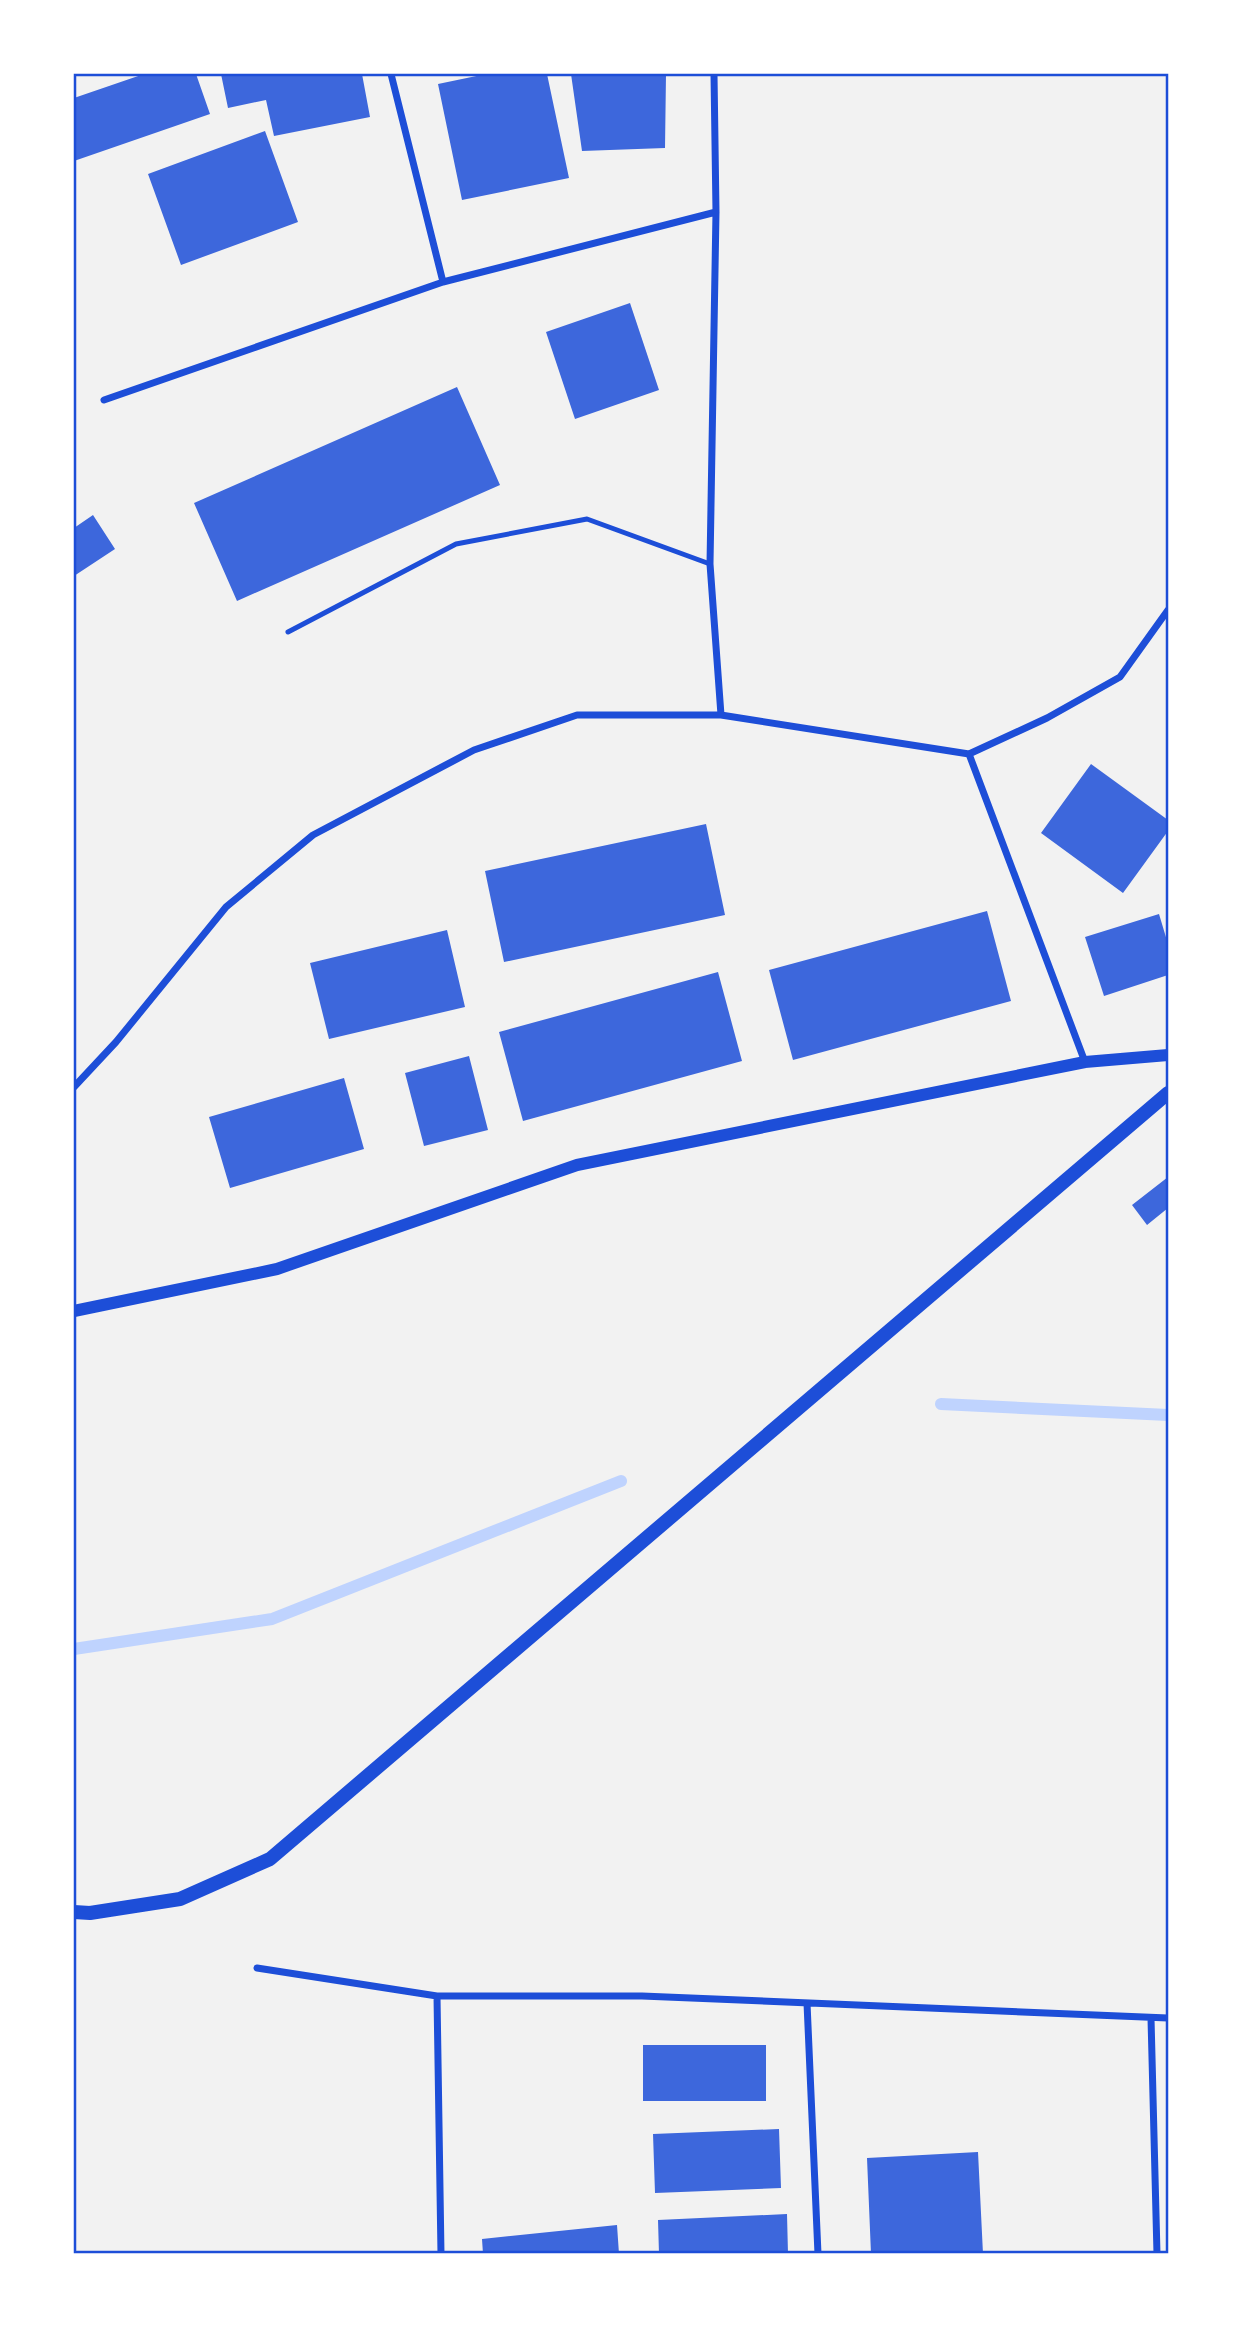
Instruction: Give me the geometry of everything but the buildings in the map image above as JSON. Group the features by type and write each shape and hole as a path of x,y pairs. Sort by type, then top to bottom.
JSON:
{"main road":[{"path":"74,1912 90,1913 180,1899 270,1859 1168,1093"}],"street":[{"path":"391,74 443,282"},
{"path":"714,74 716,212 710,564 721,715"},
{"path":"104,400 443,282 716,212"},
{"path":"74,1087 116,1042 226,907 313,835 474,750 578,715 721,715 969,754 1047,718 1120,677 1168,610"},
{"path":"969,754 1085,1062"},
{"path":"74,1311 277,1269 577,1165 1085,1062 1168,1055"},
{"path":"257,1968 437,1996 642,1996 1168,2018"},
{"path":"437,1996 441,2253"},
{"path":"807,2003 818,2253"},
{"path":"1151,2018 1157,2253"}],"lane":[{"path":"288,632 456,544 587,519 710,564"}],"waterway":[{"path":"941,1404 1168,1415"},
{"path":"74,1649 272,1619 621,1481"}]}
